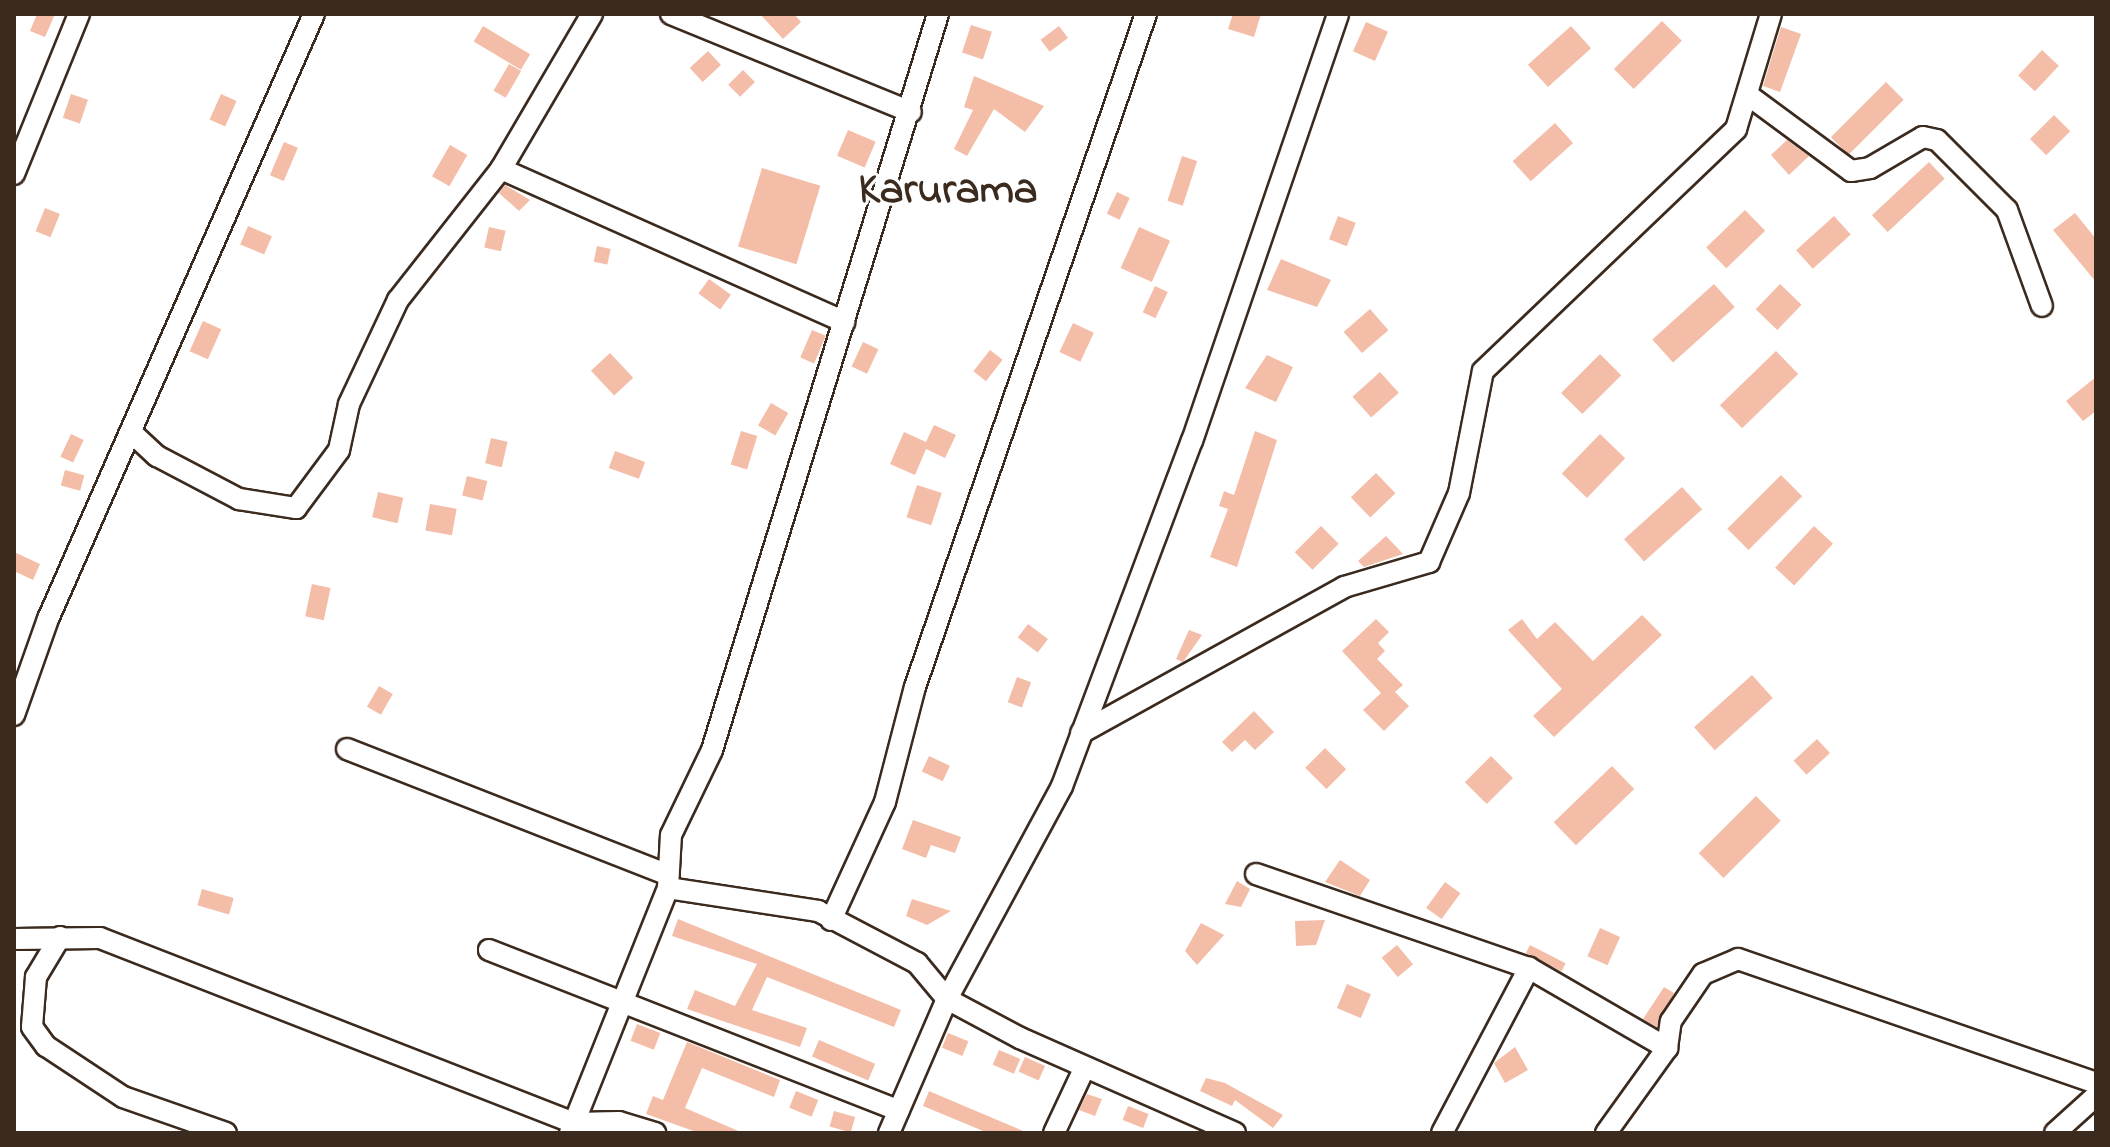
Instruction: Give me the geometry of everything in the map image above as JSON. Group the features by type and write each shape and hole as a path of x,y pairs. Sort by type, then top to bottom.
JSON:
{"street":[{"path":"14,174 79,14"},
{"path":"14,715 132,433 314,14"},
{"path":"132,433 157,456 239,499 296,508 339,450 349,404 398,300 501,169 579,24 592,14"},
{"path":"671,14 911,112"},
{"path":"572,1128 668,881 671,835 712,750 911,112 938,14"},
{"path":"831,920 885,802 915,687 1146,14"},
{"path":"889,1133 947,999 1062,786 1192,441 1338,14"},
{"path":"1081,733 1344,587 1429,562 1444,543 1459,493 1483,371 1709,159 1736,129 1771,14"},
{"path":"1748,95 1851,171 1870,168 1923,137 1937,140 2007,210 2042,306"},
{"path":"501,169 844,322"},
{"path":"347,749 668,881 761,897 831,920 917,963 947,999 1083,1071 1235,1133"},
{"path":"1256,874 1529,968 1667,1048"},
{"path":"60,937 36,977 32,1027 46,1046 123,1097 226,1133"},
{"path":"14,939 100,938 572,1128 619,1122 655,1133"},
{"path":"489,950 899,1111"},
{"path":"1606,1133 1667,1048 1671,1021 1703,974 1738,959 2096,1083"},
{"path":"1442,1133 1529,968"},
{"path":"1054,1133 1083,1071"},
{"path":"2055,1133 2096,1096"}],"building":[{"path":"37,14 55,14 45,37 30,31"},
{"path":"760,14 794,14 801,22 783,39"},
{"path":"1233,14 1261,14 1254,37 1228,29"},
{"path":"1662,21 1682,41 1634,89 1614,69"},
{"path":"1366,22 1388,32 1375,61 1353,51"},
{"path":"971,25 992,32 983,59 962,53"},
{"path":"483,26 530,54 521,70 474,41"},
{"path":"1059,26 1068,38 1050,52 1041,40"},
{"path":"1571,26 1591,48 1548,87 1528,65"},
{"path":"1781,27 1801,34 1780,92 1763,86"},
{"path":"2042,50 2059,66 2035,91 2018,76"},
{"path":"708,51 721,65 703,82 690,68"},
{"path":"509,64 521,71 506,98 494,91"},
{"path":"743,70 755,82 740,97 728,85"},
{"path":"974,76 1044,106 1025,132 994,109 967,156 954,149 973,110 964,107"},
{"path":"1886,82 1904,100 1849,155 1831,137"},
{"path":"71,94 88,100 80,123 63,118"},
{"path":"221,94 237,101 225,126 210,120"},
{"path":"2054,115 2070,131 2046,155 2030,139"},
{"path":"1555,123 1573,143 1531,181 1513,161"},
{"path":"848,130 876,142 865,167 837,156"},
{"path":"1787,140 1809,156 1789,175 1771,155"},
{"path":"284,142 298,148 284,181 270,175"},
{"path":"450,145 467,155 449,186 432,176"},
{"path":"1182,156 1197,161 1183,206 1167,201"},
{"path":"1929,162 1945,179 1888,232 1872,215"},
{"path":"762,168 820,186 796,264 738,246"},
{"path":"505,185 530,200 519,211 499,193"},
{"path":"1117,192 1130,198 1120,220 1107,214"},
{"path":"45,208 60,214 50,237 36,231"},
{"path":"1745,210 1765,231 1726,268 1706,248"},
{"path":"2075,213 2096,239 2096,282 2053,230"},
{"path":"1338,216 1356,223 1347,246 1329,239"},
{"path":"1834,216 1851,235 1813,269 1796,250"},
{"path":"248,226 272,236 264,255 240,244"},
{"path":"489,227 506,231 501,251 484,247"},
{"path":"1139,227 1170,241 1152,282 1121,268"},
{"path":"597,246 611,249 607,265 594,262"},
{"path":"1281,259 1331,280 1317,307 1267,290"},
{"path":"709,279 731,295 720,309 698,294"},
{"path":"1714,284 1735,307 1673,363 1652,340"},
{"path":"1780,284 1802,305 1777,330 1756,309"},
{"path":"1155,286 1168,292 1155,318 1143,312"},
{"path":"1370,309 1388,330 1362,353 1344,332"},
{"path":"203,321 221,329 208,359 190,351"},
{"path":"1073,323 1094,333 1080,362 1059,352"},
{"path":"812,330 826,336 814,363 800,358"},
{"path":"863,342 878,349 867,374 852,366"},
{"path":"990,350 1003,360 986,381 973,371"},
{"path":"1776,351 1798,374 1742,428 1720,405"},
{"path":"610,353 633,378 614,396 591,371"},
{"path":"1600,354 1621,375 1582,414 1561,393"},
{"path":"1267,355 1293,367 1276,402 1245,388"},
{"path":"1380,372 1399,393 1371,418 1353,397"},
{"path":"2096,377 2096,411 2083,421 2066,401"},
{"path":"771,403 788,413 775,436 758,426"},
{"path":"934,425 956,435 945,458 926,449 915,475 890,464 904,432 926,442"},
{"path":"741,431 757,436 747,469 731,464"},
{"path":"1255,431 1277,440 1237,567 1210,557 1228,509 1219,506 1224,491 1234,495"},
{"path":"71,434 84,440 73,463 60,457"},
{"path":"1600,434 1625,458 1587,498 1562,474"},
{"path":"491,438 508,442 502,467 485,463"},
{"path":"615,451 645,462 639,479 609,468"},
{"path":"65,470 84,475 80,491 61,485"},
{"path":"1376,473 1395,493 1370,517 1351,497"},
{"path":"1781,475 1802,496 1748,550 1727,529"},
{"path":"467,476 487,481 483,500 462,495"},
{"path":"917,485 942,493 931,525 906,517"},
{"path":"1682,487 1702,509 1644,561 1624,539"},
{"path":"378,492 403,498 397,523 372,517"},
{"path":"430,504 457,509 452,535 425,531"},
{"path":"1321,526 1339,544 1313,570 1295,552"},
{"path":"1814,526 1833,544 1794,585 1775,568"},
{"path":"1386,536 1403,554 1364,567 1358,561"},
{"path":"14,552 40,564 33,580 14,571"},
{"path":"312,584 331,588 324,620 305,616"},
{"path":"1642,615 1662,635 1554,737 1533,716 1562,689 1508,630 1522,619 1537,639 1555,622 1593,661"},
{"path":"1376,619 1389,632 1378,643 1385,651 1377,659 1403,685 1395,692 1409,706 1384,731 1363,710 1381,693 1342,651"},
{"path":"1028,624 1048,639 1038,653 1018,638"},
{"path":"1189,630 1202,635 1183,662 1176,659"},
{"path":"1752,675 1773,698 1715,750 1694,727"},
{"path":"1017,677 1031,682 1022,708 1008,702"},
{"path":"379,686 393,694 381,715 367,707"},
{"path":"1254,711 1274,732 1255,750 1245,740 1232,752 1222,742"},
{"path":"1817,739 1830,753 1807,775 1794,761"},
{"path":"1325,748 1346,769 1326,789 1305,768"},
{"path":"929,756 950,766 943,781 922,771"},
{"path":"1491,756 1513,778 1487,804 1465,782"},
{"path":"1612,766 1634,789 1576,845 1554,822"},
{"path":"1756,796 1781,821 1723,878 1699,853"},
{"path":"913,820 961,837 955,853 931,845 926,858 902,849"},
{"path":"1340,860 1370,880 1360,896 1325,882"},
{"path":"1237,881 1250,889 1241,907 1225,904"},
{"path":"1445,882 1460,893 1442,919 1426,908"},
{"path":"202,889 234,898 229,914 197,905"},
{"path":"912,899 951,911 927,925 906,916"},
{"path":"678,919 901,1010 894,1027 767,977 752,1010 807,1028 800,1047 687,1009 695,990 735,1006 757,964 672,936"},
{"path":"1325,920 1316,945 1296,946 1295,921"},
{"path":"1201,923 1224,935 1197,965 1185,951"},
{"path":"1600,928 1620,937 1607,965 1587,956"},
{"path":"1397,945 1413,964 1398,977 1382,958"},
{"path":"1530,945 1566,963 1562,971 1526,953"},
{"path":"1347,984 1371,994 1361,1018 1337,1008"},
{"path":"1664,987 1674,993 1657,1027 1643,1019"},
{"path":"637,1024 660,1033 654,1050 631,1041"},
{"path":"948,1033 968,1041 962,1056 942,1048"},
{"path":"819,1040 875,1064 868,1080 812,1057"},
{"path":"687,1042 780,1080 774,1097 702,1068 685,1108 743,1133 699,1133 646,1114 653,1096 663,1100"},
{"path":"1515,1047 1528,1070 1505,1083 1494,1063"},
{"path":"999,1050 1020,1059 1014,1074 993,1065"},
{"path":"1025,1057 1045,1066 1039,1081 1018,1072"},
{"path":"1206,1078 1225,1083 1283,1115 1273,1128 1235,1100 1232,1106 1200,1091"},
{"path":"796,1091 818,1100 812,1117 789,1108"},
{"path":"929,1091 1028,1133 988,1133 923,1106"},
{"path":"1087,1094 1102,1099 1095,1116 1079,1110"},
{"path":"1128,1106 1149,1114 1143,1128 1123,1120"},
{"path":"834,1111 855,1117 851,1132 830,1126"}],"district":[{"name":"Karurama","path":"948,191"}]}
